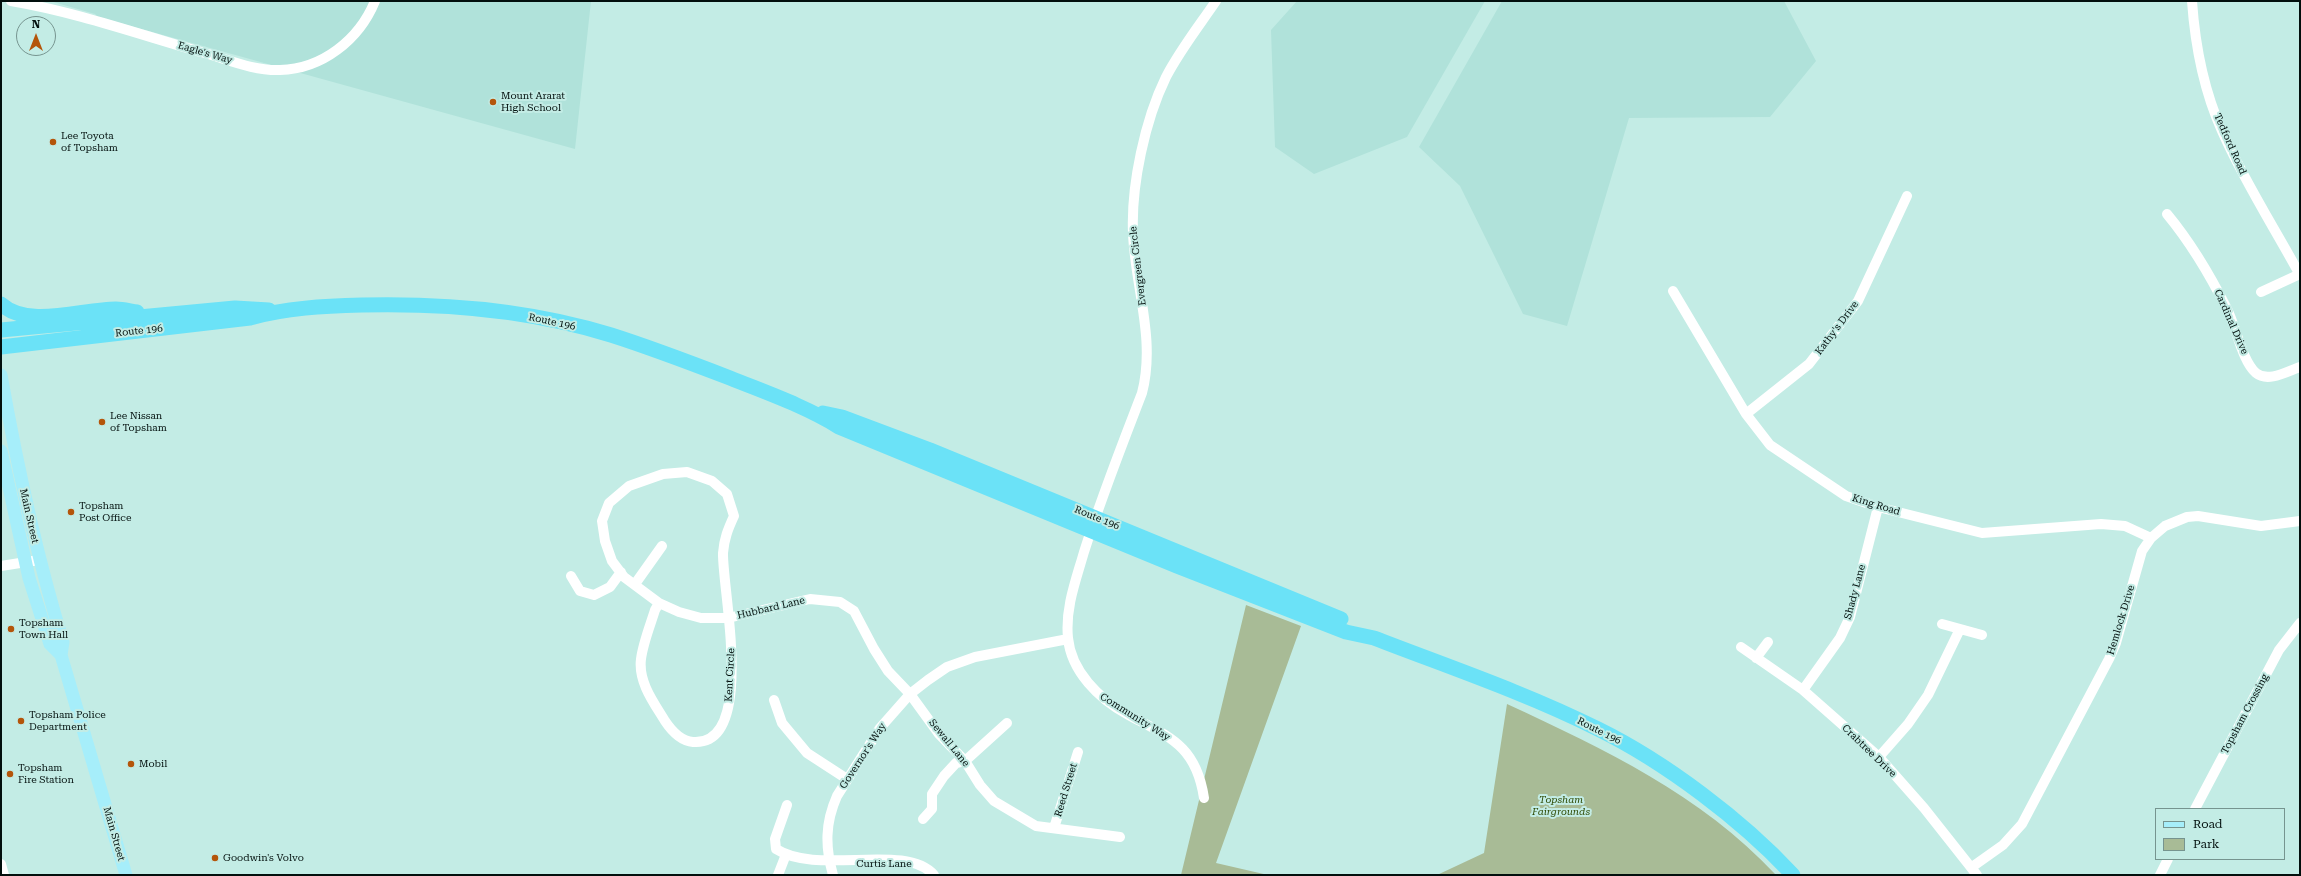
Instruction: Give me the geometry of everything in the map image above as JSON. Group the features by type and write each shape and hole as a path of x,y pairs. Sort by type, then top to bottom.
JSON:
{"highway":[{"path":"1,304 10,312 27,316 116,309 160,315"},
{"name":"Route 196","path":"1,346 250,318 276,311 342,306 407,304 467,308 540,318 610,335 662,352 814,412 842,417 1093,524 1348,622 1374,638 1549,707 1599,729 1669,770 1751,834 1793,875"},
{"name":"Route 196","path":"1,330 247,307 276,311"}],"main road":[{"name":"Main Street","path":"1,375 15,457 39,560 63,642 61,655 126,875"},
{"name":"Main Street","path":"1,451 26,562 50,644 61,655"}],"street":[{"name":"Eagle's Way","path":"11,1 85,18 252,67 281,70 318,62 338,50 352,38 362,25 374,1"},
{"name":"Evergreen Circle","path":"1093,524 1142,393 1146,376 1148,354 1133,233 1134,205 1143,146 1166,78 1186,42 1216,1"},
{"name":"Tedford Road","path":"2192,1 2205,80 2221,130 2252,192 2300,275"},
{"name":"Kathy's Drive","path":"1746,414 1809,364 1858,301 1907,196"},
{"name":"Cardinal Drive","path":"2167,214 2188,240 2211,280 2228,311 2249,364 2256,373 2272,376 2300,367"},
{"path":"2261,292 2300,275"},
{"name":"King Road","path":"1673,292 1746,414 1770,445 1846,496 1878,506 1982,533 2101,524 2125,526 2151,538"},
{"name":"Hubbard Lane","path":"728,618 723,555 725,533 734,516 727,494 712,481 687,472 663,474 629,486 609,503 602,521 605,541 612,560 621,572 659,603 679,612 700,618 728,618 810,599 840,602 854,611 874,649 888,671 910,694"},
{"name":"Shady Lane","path":"1803,690 1840,638 1850,617 1878,506"},
{"name":"Hemlock Drive","path":"1975,871 2014,834 2022,824 2043,787 2116,643 2142,551 2151,538 2165,526 2187,518 2198,516 2260,526 2300,521"},
{"name":"Community Way","path":"1093,524 1069,603 1068,639 1083,676 1103,699 1164,733 1191,759 1201,782 1204,798"},
{"path":"635,584 662,546"},
{"path":"1,566 39,560"},
{"path":"571,576 580,591 594,595 610,587 621,572"},
{"name":"Kent Circle","path":"659,603 655,610 641,660 645,683 650,697 673,734 692,742 711,739 722,727 728,710 732,662 728,618"},
{"name":"Topsham Crossing","path":"2196,808 2279,650 2300,623"},
{"path":"1942,624 1982,635"},
{"path":"1879,758 1908,724 1928,695 1960,629"},
{"name":"Governor's Way","path":"831,870 827,824 836,796 880,728 910,694 947,667 975,657 1068,639"},
{"path":"1756,658 1768,642"},
{"name":"Crabtree Drive","path":"1741,647 1803,690 1879,758 1924,808 1975,871"},
{"name":"Sewall Lane","path":"910,694 939,734 965,761 980,785 994,801 1036,826 1120,837"},
{"path":"774,700 782,723 807,753 847,779"},
{"path":"923,819 932,810 932,794 944,776 956,764 965,761 1007,723"},
{"name":"Reed Street","path":"1054,828 1078,752"},
{"path":"778,875 785,857 776,849 775,839 787,805"},
{"name":"Curtis Lane","path":"785,857 831,870 902,862 919,864 934,875"},
{"path":"2160,875 2168,860"},
{"path":"1,864 4,875"}],"shaded area":[{"name":"Mount Ararat High School","path":"50,1 591,1 575,149 98,17 95,14"},
{"path":"1297,1 1485,1 1407,137 1314,174 1275,147 1271,30"},
{"path":"1502,1 1784,1 1816,61 1770,117 1629,118 1567,326 1523,314 1460,186 1419,147"}],"green space":[{"path":"1246,605 1301,626 1216,863 1268,875 1181,875"},
{"name":"Topsham Fairgrounds","path":"1507,704 1616,757 1684,797 1747,846 1776,875 1437,875 1484,853"}],"place":[{"name":"Mount Ararat High School","path":"493,102"},
{"name":"Lee Toyota of Topsham","path":"53,142"},
{"name":"Lee Nissan of Topsham","path":"102,422"},
{"name":"Topsham Post Office","path":"71,512"},
{"name":"Topsham Town Hall","path":"11,629"},
{"name":"Topsham Police Department","path":"21,721"},
{"name":"Mobil","path":"131,764"},
{"name":"Topsham Fire Station","path":"10,774"},
{"name":"Goodwin's Volvo","path":"215,858"}]}
